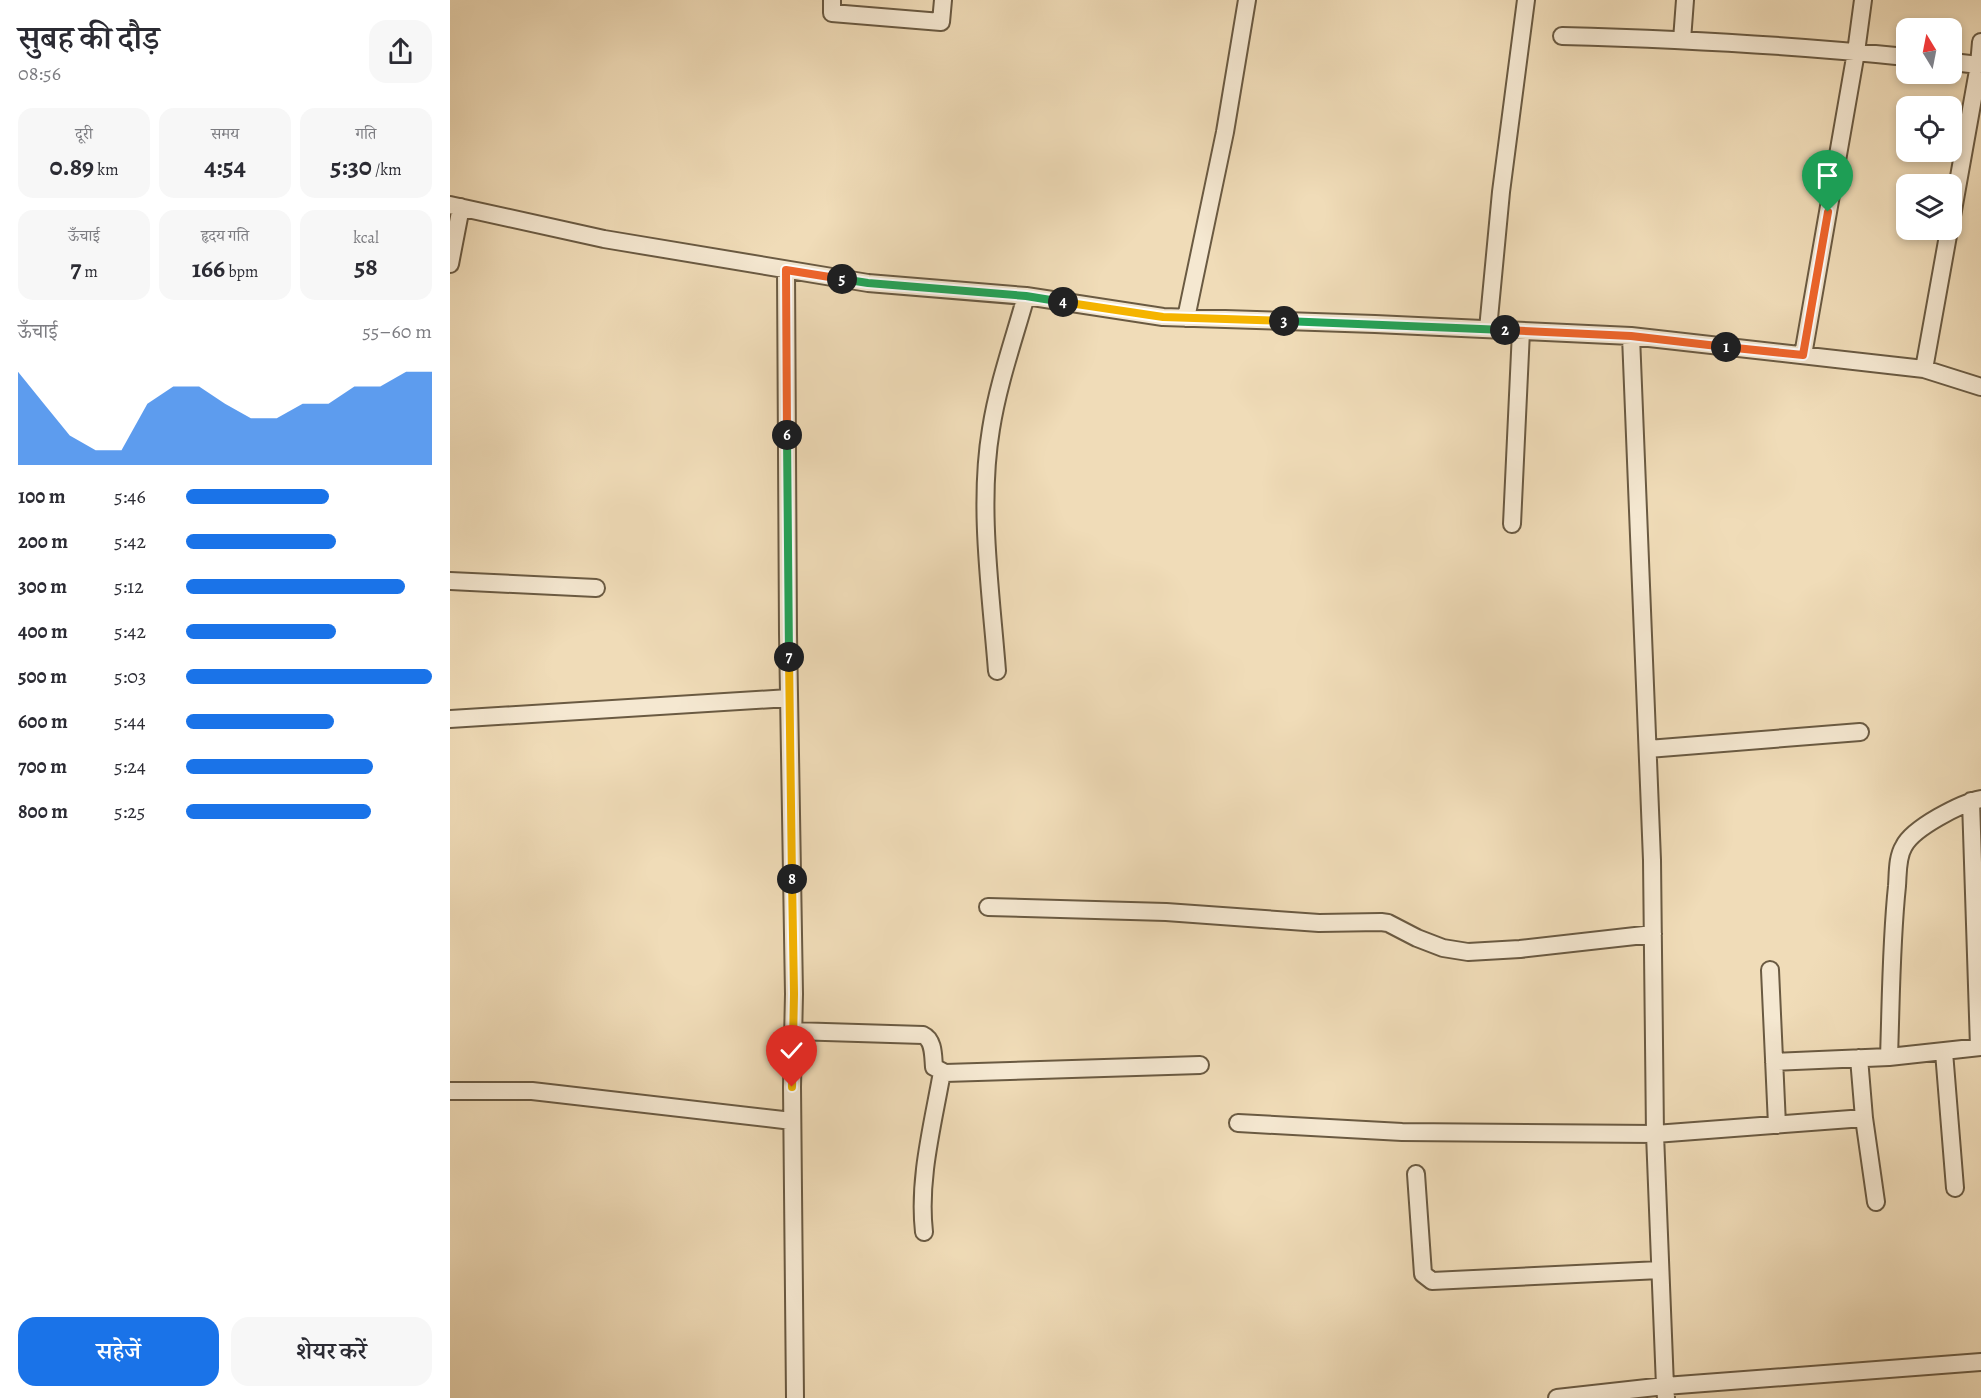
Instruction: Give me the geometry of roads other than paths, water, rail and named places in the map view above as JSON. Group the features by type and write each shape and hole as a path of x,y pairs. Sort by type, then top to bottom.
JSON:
{"street":[{"path":"832,0 832,13 941,22 943,0"},
{"path":"1186,318 1225,132 1247,0"},
{"path":"1488,329 1501,192 1526,0"},
{"path":"1682,40 1685,0"},
{"path":"1803,355 1863,0"},
{"path":"1562,36 1682,40 1896,56"},
{"path":"1960,174 1981,42"},
{"path":"1962,63 1979,65"},
{"path":"450,264 456,206 604,239 868,283 1026,296 1163,317 1631,336 1924,369 1981,387"},
{"path":"1924,369 1947,240"},
{"path":"786,270 795,1398"},
{"path":"997,671 987,557 987,464 994,414 1026,296"},
{"path":"1512,524 1521,331"},
{"path":"1631,336 1653,934 1654,1134 1665,1392"},
{"path":"450,581 596,588"},
{"path":"450,719 789,698"},
{"path":"1647,749 1860,732"},
{"path":"1774,1062 1889,1057 1980,1047 1976,800 1915,833 1905,843 1900,853 1893,919 1889,1057"},
{"path":"988,907 1166,912 1319,923 1381,922 1443,948 1468,952 1499,951 1653,934"},
{"path":"1770,970 1777,1125"},
{"path":"793,1031 923,1035 928,1037 930,1042 934,1067 942,1072 981,1073 1200,1065"},
{"path":"1944,1052 1954,1188"},
{"path":"1859,1058 1864,1119 1876,1202"},
{"path":"924,1232 921,1207 928,1148 942,1072"},
{"path":"450,1091 532,1091 792,1121"},
{"path":"1238,1123 1402,1132 1654,1134 1864,1119"},
{"path":"1416,1174 1423,1274 1432,1281 1660,1270"},
{"path":"1557,1398 1665,1392 1981,1362"}]}
